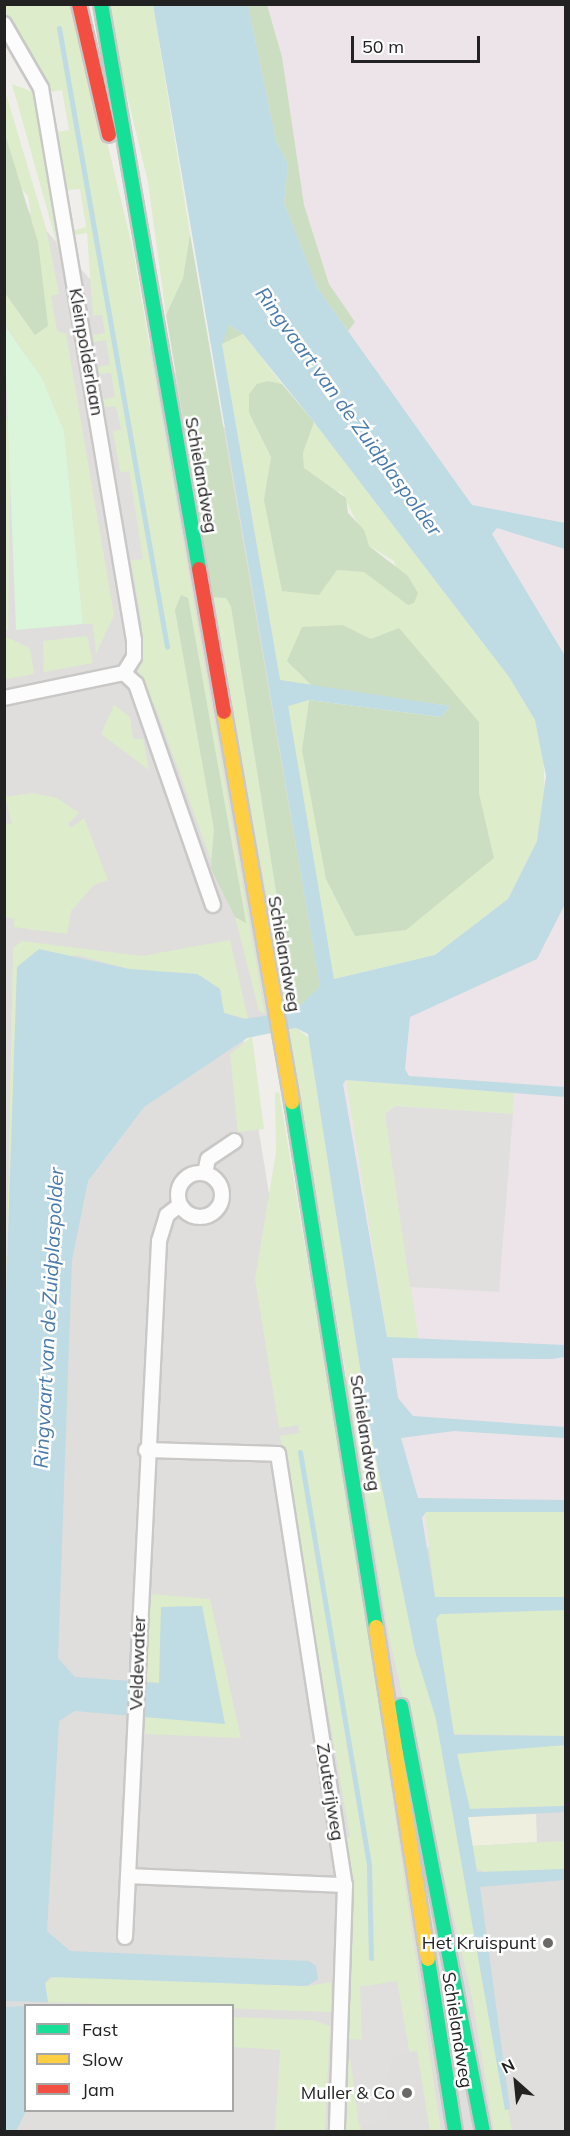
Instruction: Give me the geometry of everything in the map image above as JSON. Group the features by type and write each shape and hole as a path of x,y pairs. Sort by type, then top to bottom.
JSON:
{"main road":[{"name":"Schielandweg","path":"79,4 146,265"},
{"name":"Schielandweg","path":"101,4 276,1011 382,1650 455,2132"},
{"name":"Schielandweg","path":"382,1650 412,1748 483,2132"}],"street":[{"name":"Kleinpolderlaan","path":"6,30 40,88 134,640 134,657 124,673"},
{"path":"4,698 124,673 142,693 213,905"},
{"name":"Veldewater","path":"125,1937 146,1450 159,1241 167,1215 180,1205 181,1183 205,1173 208,1159 235,1141"},
{"path":"180,1205 201,1218 216,1211 221,1187 205,1173"},
{"name":"Zouterijweg","path":"146,1450 278,1454 345,1885 338,2132"},
{"path":"129,1876 345,1885"}],"shaded area":[{"path":"238,5 565,5 565,729 291,276"},
{"path":"4,184 280,489 325,1002 243,1035 293,1339 565,1533 565,2131 5,2131"},
{"path":"129,471 143,559 131,560 116,473"},
{"path":"565,828 565,1537 409,1549 322,1024"},
{"path":"395,1106 513,1114 499,1292 410,1287 385,1114"},
{"name":"Het Kruispunt","path":"565,1925 565,1991 522,1993 520,1960 532,1959 530,1927"},
{"name":"Muller & Co","path":"397,1981 409,2052 390,2060 388,2119 359,2126 349,2048 350,2039 362,2040 360,1987"}],"green space":[{"path":"74,4 133,250 265,1014 259,1011 235,917 246,922 188,598 175,609 214,829 211,860 157,711 138,675 142,625 131,560 143,559 121,499 132,497 129,472 120,472 113,431 121,429 116,406 105,407 103,399 115,397 111,373 99,374 98,367 110,365 106,340 94,342 93,335 105,333 102,315 93,316 87,233 75,235 75,230 86,227 80,189 67,190 57,132 69,130 62,90 51,92 5,11 5,5"},
{"path":"105,5 153,5 190,234 183,278 166,315 148,182"},
{"path":"248,5 267,5 282,57 304,205 329,284 355,322 348,331 318,289 284,203 288,164 276,141"},
{"path":"12,84 33,92 36,102 66,277"},
{"path":"4,87 46,228 59,294 51,296 57,331 66,334 114,615 96,654 93,624 83,624 64,431 42,378 5,324 5,293 35,335 48,325 28,196 16,182 5,134"},
{"path":"5,134 38,242 48,326 35,335 5,293"},
{"path":"190,234 320,986 295,1011 231,606 226,598 213,597 166,315 183,278"},
{"path":"4,324 42,378 64,431 83,624 16,630"},
{"path":"229,325 243,334 222,344 225,327"},
{"path":"243,334 282,384 268,381 249,394 249,413 271,457 264,500 337,570 364,572 382,581 408,605 394,561 369,546 342,493 321,485 304,468 303,453 314,422 509,677 535,720 543,752 545,800 537,841 508,899 435,955 334,979 288,706 309,700 302,750 494,858 479,793 479,722 371,639 343,625 287,661 312,686 280,680 222,344"},
{"path":"268,381 282,384 314,422 303,453 304,468 346,498 348,513 364,530 369,546 408,576 418,593 414,603 408,605 364,572 337,570 319,595 282,591 264,500 271,457 249,413 249,394 257,384"},
{"path":"4,407 11,438 8,631 4,628"},
{"path":"181,595 188,598 246,923 235,917 211,869 214,829 175,610"},
{"path":"213,597 226,598 231,606 295,1011 287,1012"},
{"path":"343,625 371,639 399,628 479,722 479,793 494,858 406,930 355,936 326,879 302,750 309,700 441,717 450,706 312,686 287,661 302,627"},
{"path":"4,636 30,648 34,674 5,679"},
{"path":"87,636 93,663 44,672 43,641"},
{"path":"114,705 130,717 133,739 143,739 149,770 101,734"},
{"path":"33,793 57,798 79,813 68,824 71,828 84,818 108,880 94,885 71,911 67,934 14,927 14,919 5,917 5,823 12,824 5,797"},
{"path":"230,940 248,1019 224,1013 220,989 201,976 129,969 77,955 18,967 5,1351 13,948 22,941 142,956"},
{"path":"296,1028 309,1038 368,1419 436,1719 512,2131 494,2131 472,1998 389,1637 289,1030"},
{"path":"252,1036 264,1129 238,1132 230,1054"},
{"path":"346,1080 514,1093 513,1114 395,1106 385,1114 419,1341 387,1337"},
{"path":"279,1092 357,1555 441,2131 430,2131 417,2051 409,2052 397,1981 362,2040 349,2039 354,1897 345,1838 350,1837 280,1436 300,1433 298,1425 279,1428 255,1279 276,1152 275,1093"},
{"path":"425,1512 565,1512 565,1597 435,1597"},
{"path":"151,1594 210,1599 241,1738 145,1734 144,1714 157,1715 158,1721 159,1683 145,1682"},
{"path":"565,1610 565,1736 454,1734 436,1618 439,1614"},
{"path":"565,1745 565,1806 470,1809 465,1804 457,1754 463,1749"},
{"path":"536,1814 537,1842 472,1846 467,1817"},
{"path":"565,1841 565,1869 489,1874 476,1868 472,1846"},
{"path":"56,1976 307,1986 331,1982 331,2012 234,2009 234,2004 48,2002 45,1983"},
{"path":"234,2017 312,2020 330,2026 325,2131 275,2131 280,2050 234,2047"},
{"path":"355,2056 361,2131 345,2132 349,2059"}],"water":[{"name":"Ringvaart van de Zuidplaspolder","path":"153,5 248,5 276,141 288,164 284,203 318,289 472,505 565,523 565,549 497,528 492,534 565,656 565,904 537,959 410,1017 405,1069 409,1076 565,1087 565,1097 346,1080 343,1084 387,1337 565,1345 565,1357 551,1359 392,1358 398,1398 413,1416 565,1427 565,1438 454,1431 401,1438 418,1498 565,1500 565,1512 426,1512 422,1518 435,1597 565,1597 565,1610 440,1614 436,1619 454,1735 565,1736 565,1745 457,1754 470,1809 565,1806 565,1812 468,1817 477,1872 565,1869 565,1880 480,1887 510,2109 505,2110 436,1719 415,1651 368,1419 308,1034 296,1028 247,1038 144,1107 88,1181 72,1260 58,1658 75,1677 159,1683 161,1607 202,1606 225,1724 75,1711 59,1721 47,1931 70,1951 309,1961 316,1966 318,1979 307,1986 50,1977 45,1983 48,2002 24,2004 26,2112 16,2131 5,2132 4,1351 17,967 39,949 129,969 197,974 220,989 224,1013 244,1019 295,1011 320,986","holes":["229,325 243,334 314,422 509,677 535,720 546,776 537,841 508,899 435,955 334,979 288,706 309,700 441,717 450,706 280,680 222,344"]}],"pier":[{"path":"128,1674 145,1675 143,1721 126,1720"},
{"path":"5,2001 51,2002 50,2004 5,2007"}],"waterway":[{"path":"59,28 167,647"},
{"path":"300,1452 369,1866 371,1958"}],"traffic: fast":[{"path":"101,4 199,569"},
{"path":"292,1102 376,1627"},
{"path":"401,1706 483,2132"},
{"path":"428,1959 455,2132"}],"traffic: slow":[{"path":"224,712 292,1102"},
{"path":"376,1627 428,1959"}],"traffic: jam":[{"path":"79,4 109,135"},
{"path":"199,569 224,712"}],"place":[{"name":"Het Kruispunt","path":"548,1943"},
{"name":"Muller & Co","path":"407,2093"}]}
